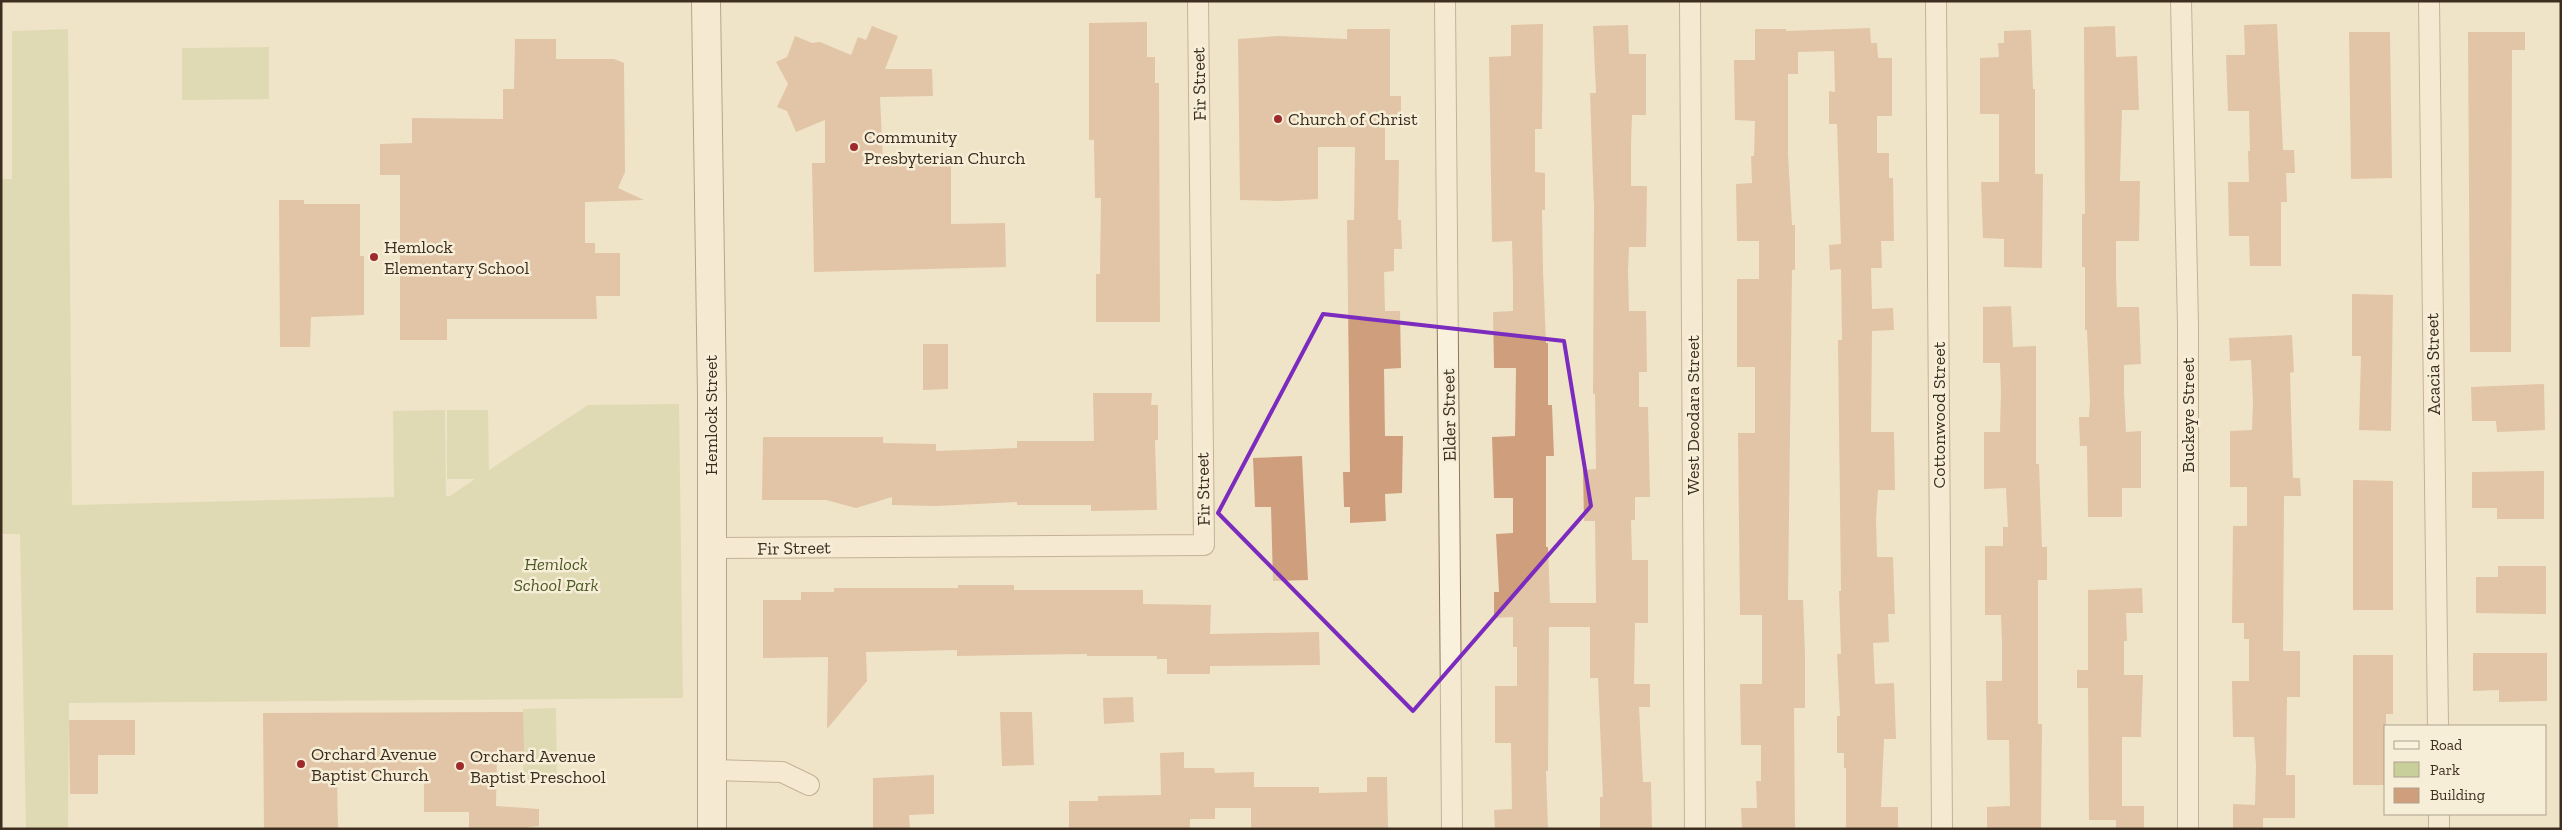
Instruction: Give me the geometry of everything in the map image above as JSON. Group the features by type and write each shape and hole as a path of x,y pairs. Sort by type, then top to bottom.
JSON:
{"street":[{"name":"Hemlock Street","path":"706,1 712,829"},
{"name":"Fir Street","path":"711,548 1204,545 1198,1"},
{"name":"Elder Street","path":"1445,1 1452,829"},
{"name":"West Deodara Street","path":"1690,1 1695,829"},
{"name":"Cottonwood Street","path":"1936,1 1942,829"},
{"name":"Buckeye Street","path":"2181,1 2188,326 2188,829"},
{"name":"Acacia Street","path":"2428,1 2438,725"},
{"path":"712,770 782,772 809,785"},
{"path":"2439,815 2439,829"}],"highlighted area":[{"path":"1323,314 1564,341 1591,506 1413,711 1218,513"}],"green space":[{"name":"Hemlock School Park","path":"68,29 72,505 394,497 393,411 445,410 446,496 450,496 475,479 447,479 447,410 488,410 489,470 588,405 679,404 683,698 69,703 68,829 26,829 20,534 1,534 1,179 12,179 12,31"},
{"path":"269,47 269,99 182,100 182,48"},
{"path":"556,708 557,781 523,781 523,709"}],"building":[{"path":"1147,22 1147,57 1155,57 1155,83 1159,83 1160,322 1096,322 1096,274 1100,274 1101,198 1095,198 1094,140 1089,140 1089,23"},
{"path":"1543,24 1542,129 1535,129 1535,172 1545,173 1545,210 1542,210 1543,271 1546,343 1548,343 1548,405 1552,405 1554,456 1546,456 1546,547 1548,547 1550,603 1596,603 1595,521 1584,521 1583,470 1596,469 1595,394 1593,394 1594,208 1590,93 1596,93 1593,26 1628,25 1629,54 1646,54 1646,115 1632,115 1631,186 1647,186 1646,247 1629,247 1628,271 1629,311 1646,311 1647,372 1639,372 1639,407 1648,407 1650,497 1635,497 1635,520 1631,520 1632,560 1648,560 1648,623 1635,623 1634,684 1650,684 1650,707 1639,707 1643,782 1651,782 1652,829 1600,829 1600,797 1603,797 1598,678 1590,678 1590,627 1549,627 1548,771 1546,771 1548,829 1495,829 1494,810 1512,809 1511,743 1495,743 1495,686 1517,686 1517,647 1513,647 1513,617 1494,618 1494,592 1499,592 1496,534 1513,533 1513,498 1494,498 1492,437 1515,436 1516,368 1494,368 1493,312 1513,311 1513,281 1512,241 1492,242 1489,57 1511,56 1511,25"},
{"path":"2277,24 2283,150 2294,150 2295,173 2286,173 2287,202 2281,202 2281,266 2250,266 2249,236 2229,236 2228,182 2249,182 2248,151 2250,151 2249,111 2228,111 2226,55 2245,55 2244,25"},
{"name":"Community Presbyterian Church","path":"872,26 898,36 885,69 932,69 933,96 880,97 883,162 951,162 951,224 1005,223 1006,267 814,272 812,163 825,163 825,120 796,132 787,111 777,107 788,84 776,62 787,57 795,36 812,43 820,42 851,55 858,37 866,40"},
{"path":"2115,26 2116,57 2137,56 2139,110 2122,110 2120,181 2140,181 2139,241 2116,241 2116,277 2117,307 2139,307 2141,364 2124,365 2124,392 2126,432 2141,431 2141,488 2122,488 2122,517 2088,517 2087,446 2080,446 2079,417 2089,417 2090,402 2087,330 2085,330 2085,267 2082,267 2082,214 2085,214 2084,27"},
{"path":"1870,28 1871,43 1877,43 1878,58 1892,58 1892,116 1877,116 1877,153 1889,153 1889,178 1893,178 1894,241 1881,241 1882,268 1871,268 1872,309 1893,308 1894,330 1872,331 1871,432 1894,432 1895,490 1878,490 1876,519 1877,557 1893,557 1895,614 1888,614 1889,642 1873,643 1875,684 1894,683 1896,739 1884,739 1881,807 1898,807 1898,829 1846,829 1846,768 1844,768 1844,753 1837,753 1837,716 1840,716 1837,654 1841,654 1838,340 1842,340 1841,269 1830,270 1829,245 1841,244 1837,124 1829,124 1829,91 1835,92 1834,51 1798,52 1798,74 1788,74 1788,154 1792,225 1795,225 1795,270 1792,270 1788,600 1803,600 1805,654 1805,708 1794,708 1795,829 1742,829 1741,808 1757,808 1756,781 1761,781 1761,745 1741,745 1740,684 1762,684 1762,615 1740,615 1738,433 1755,433 1755,367 1737,367 1737,279 1759,279 1759,241 1737,241 1736,184 1752,183 1751,156 1754,156 1755,121 1735,120 1734,60 1755,60 1755,29 1786,29 1786,31"},
{"path":"1347,29 1390,29 1390,96 1401,96 1401,120 1385,120 1385,160 1399,160 1398,220 1401,220 1402,249 1394,249 1394,271 1384,272 1385,311 1400,311 1401,368 1384,369 1385,436 1403,436 1402,493 1385,494 1386,521 1350,523 1350,507 1344,507 1343,472 1350,472 1347,220 1354,220 1355,147 1318,147 1318,199 1240,200 1238,39 1278,36 1347,39"},
{"path":"2031,30 2033,89 2035,89 2035,174 2043,174 2042,268 2004,267 2004,239 1983,238 1981,182 1999,182 1999,114 1980,114 1980,58 1999,57 1998,43 2004,43 2004,31"},
{"path":"2349,32 2390,32 2392,178 2351,179"},
{"path":"2468,32 2525,32 2525,50 2512,50 2511,352 2470,352"},
{"path":"515,39 556,39 556,59 614,59 624,63 625,172 618,188 644,200 585,202 585,243 595,243 595,253 620,253 620,296 596,296 597,319 447,319 447,340 400,340 400,175 380,175 380,144 412,143 412,118 503,119 503,89 514,89"},
{"path":"279,200 304,200 304,204 360,204 360,256 364,256 364,315 311,317 310,347 280,347"},
{"path":"2352,294 2393,295 2391,431 2359,430 2361,356 2352,356"},
{"path":"2011,306 2013,347 2036,346 2036,464 2039,464 2042,547 2047,547 2047,580 2038,580 2038,724 2042,724 2041,829 1987,829 1987,807 2010,806 2009,740 1987,740 1986,681 2002,681 2002,642 2001,615 1985,615 1985,546 2003,546 2003,527 2008,527 2006,488 1984,489 1984,432 2000,432 2001,392 2000,363 1983,363 1983,307"},
{"path":"2292,335 2294,372 2290,373 2293,478 2300,478 2301,496 2284,496 2283,651 2300,651 2300,697 2287,697 2286,775 2295,775 2295,818 2263,818 2263,829 2233,829 2233,804 2255,805 2256,765 2254,737 2233,737 2232,681 2249,681 2249,639 2244,639 2244,623 2232,623 2233,526 2247,526 2247,487 2230,487 2230,431 2252,430 2253,401 2251,360 2230,361 2229,338"},
{"path":"923,344 948,344 948,389 923,390"},
{"path":"2544,384 2545,430 2497,432 2496,421 2472,421 2471,387"},
{"path":"1093,393 1152,393 1151,405 1158,405 1158,440 1155,440 1157,510 1091,511 1091,505 1017,505 1017,502 936,506 892,505 892,497 856,508 826,500 762,500 763,437 883,437 883,443 936,444 936,451 1017,448 1017,441 1094,441"},
{"path":"1302,456 1308,580 1273,581 1271,507 1255,507 1253,458"},
{"path":"2544,471 2544,519 2497,519 2497,508 2472,508 2472,472"},
{"path":"2353,480 2393,481 2393,610 2353,610"},
{"path":"2498,566 2546,566 2546,614 2476,613 2476,577 2498,577"},
{"path":"958,585 1014,585 1014,590 1143,590 1143,604 1211,605 1210,634 1319,632 1320,665 1210,666 1210,674 1167,674 1167,659 1157,659 1157,656 1087,656 1087,654 957,656 957,650 866,652 867,681 827,729 828,657 763,658 763,600 801,600 801,592 834,592 834,588 958,588"},
{"path":"2142,588 2143,613 2126,613 2127,641 2124,641 2124,675 2143,675 2141,737 2122,737 2122,806 2144,806 2144,829 2116,829 2116,820 2089,820 2088,688 2077,688 2077,670 2088,670 2088,590"},
{"path":"2473,653 2547,653 2547,701 2499,702 2499,690 2473,691"},
{"path":"2353,655 2393,655 2393,714 2386,714 2386,725 2384,725 2384,785 2353,785"},
{"path":"1133,697 1134,722 1104,724 1103,698"},
{"path":"523,712 524,754 497,754 496,806 539,809 539,826 528,827 528,829 469,829 469,812 424,812 424,780 404,779 402,777 337,777 338,829 264,829 263,713"},
{"path":"1000,712 1032,712 1034,765 1002,766"},
{"path":"69,720 135,720 135,755 98,755 98,794 70,794"},
{"path":"1184,752 1184,768 1214,768 1215,773 1254,772 1254,787 1319,787 1319,793 1367,792 1367,777 1387,777 1388,829 1251,829 1251,808 1215,808 1215,819 1190,819 1190,829 1069,829 1069,801 1098,801 1098,796 1161,795 1160,753"},
{"path":"934,775 934,814 909,815 910,829 873,829 873,778"}],"place":[{"name":"Church of Christ","path":"1278,119"},
{"name":"Community Presbyterian Church","path":"854,147"},
{"name":"Hemlock Elementary School","path":"374,257"},
{"name":"Orchard Avenue Baptist Church","path":"301,764"},
{"name":"Orchard Avenue Baptist Preschool","path":"460,766"}]}
